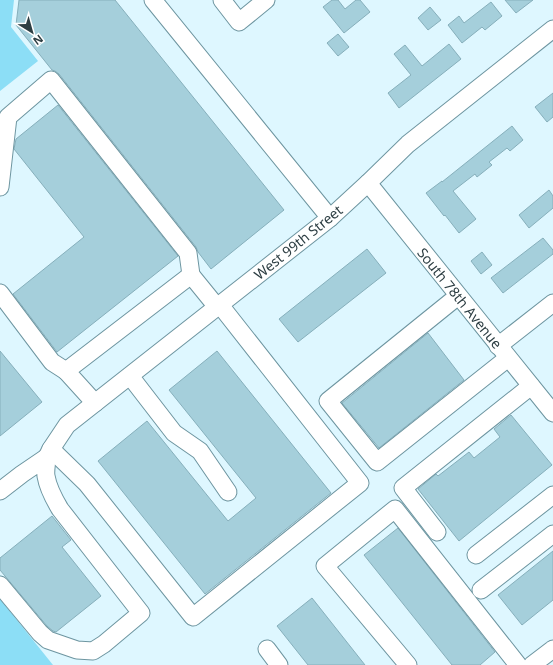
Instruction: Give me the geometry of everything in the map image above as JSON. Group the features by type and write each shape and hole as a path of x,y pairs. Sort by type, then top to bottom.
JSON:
{"street":[{"path":"153,0 330,218"},
{"path":"222,0 239,22 266,0"},
{"name":"West 99th Street","path":"49,453 67,425 330,218 408,144 553,29"},
{"path":"0,187 8,117 51,80 188,253 191,275 219,306 360,483 194,617 87,484 49,453"},
{"name":"South 78th Avenue","path":"368,183 553,413"},
{"path":"66,370 191,275"},
{"path":"0,293 52,362 66,370 95,403"},
{"path":"458,296 328,401 377,462 503,352 553,302"},
{"path":"130,376 174,433 200,451 228,492"},
{"path":"437,532 403,488 531,386"},
{"path":"0,491 49,453"},
{"path":"0,585 40,634 48,640 77,650 93,651 104,644 140,613 60,509 50,489 46,475 49,453"},
{"path":"476,555 553,495"},
{"path":"408,665 324,566 395,510 518,665"},
{"path":"481,590 553,534"},
{"path":"267,649 279,665"},
{"path":"532,665 553,649"}],"shaded area":[{"path":"0,0 14,0 11,27 38,61 0,91"},
{"path":"0,599 53,665 0,665"}],"building":[{"path":"19,0 115,0 284,210 211,269 196,247 59,74 52,70 16,25"},
{"path":"332,0 338,0 345,9 356,0 360,0 370,12 344,33 323,7"},
{"path":"505,0 533,0 516,13"},
{"path":"491,2 502,16 485,30 482,27 462,43 448,25 459,16 464,23"},
{"path":"430,7 441,20 428,30 418,18"},
{"path":"338,34 349,47 338,56 327,43"},
{"path":"449,44 461,59 399,108 388,93 411,75 394,54 405,45 422,66"},
{"path":"553,93 553,117 547,122 535,107"},
{"path":"58,105 178,256 57,352 13,294 84,237 14,149 16,139"},
{"path":"512,126 523,140 510,151 507,148 489,162 492,165 477,177 475,174 453,191 476,219 459,233 426,193"},
{"path":"549,190 553,196 553,208 529,228 519,215"},
{"path":"543,238 553,250 553,254 503,293 491,278"},
{"path":"367,249 386,273 298,342 279,319"},
{"path":"482,252 492,265 481,274 471,261"},
{"path":"428,333 464,380 379,448 342,403"},
{"path":"0,351 42,402 0,436"},
{"path":"217,351 331,493 205,594 98,461 147,421 228,521 256,498 169,390"},
{"path":"511,415 552,465 459,541 418,489 436,474 438,476 469,452 474,458 500,437 494,429"},
{"path":"52,516 71,540 62,547 101,596 56,632 47,626 0,570 0,558"},
{"path":"398,528 495,652 480,665 452,665 364,555"},
{"path":"553,551 553,600 522,625 498,595"},
{"path":"312,598 365,665 308,665 277,626"}]}
